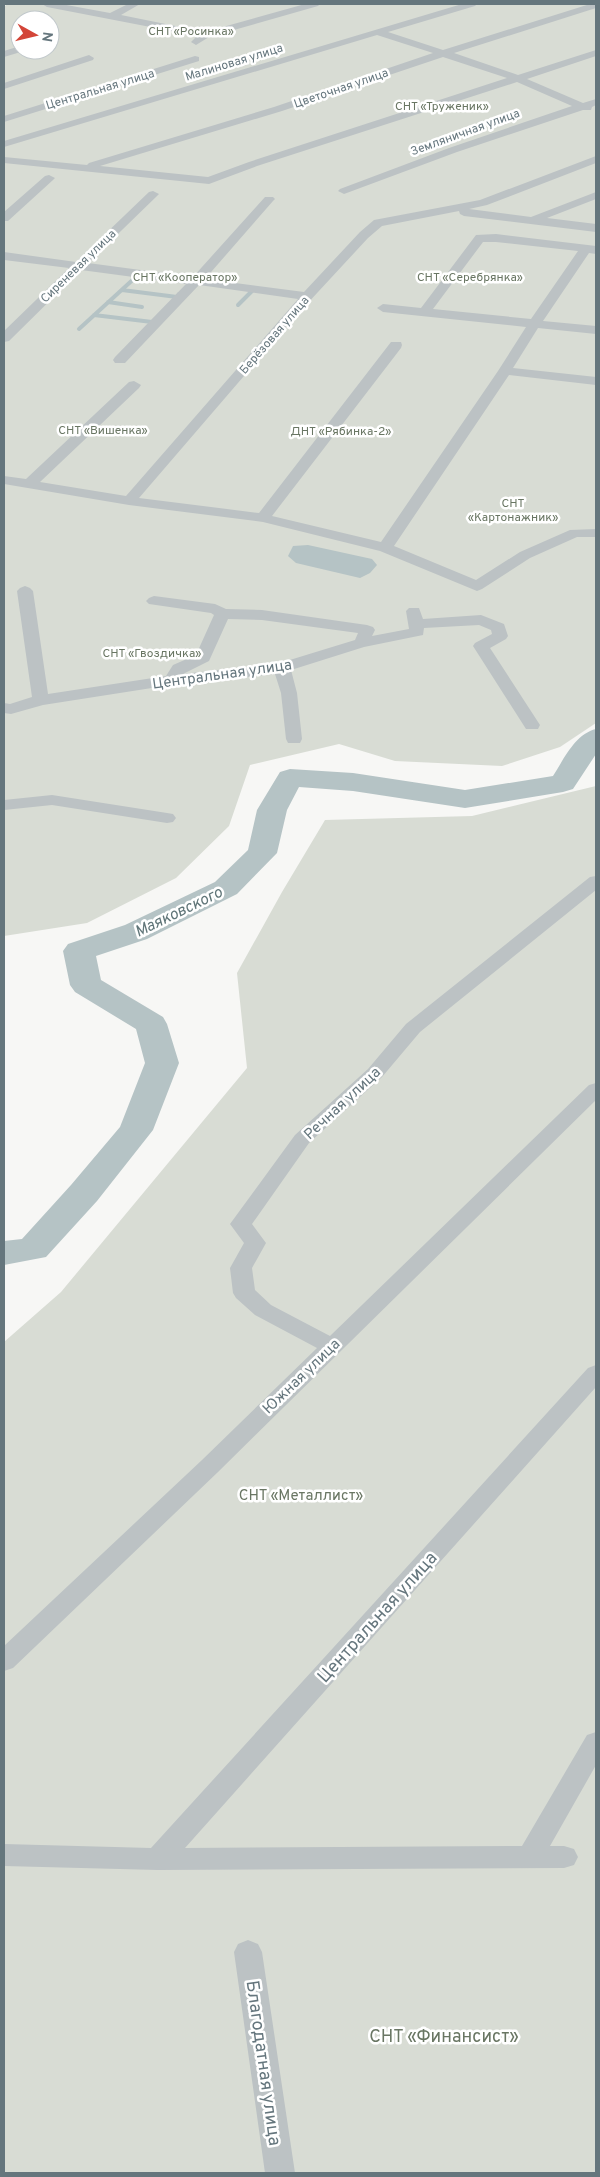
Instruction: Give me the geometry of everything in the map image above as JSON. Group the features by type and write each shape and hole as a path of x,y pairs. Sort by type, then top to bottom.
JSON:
{"street":[{"path":"48,4 205,35 315,4"},
{"path":"110,17 135,4"},
{"name":"Малиновая улица","path":"4,144 472,4"},
{"name":"Цветочная улица","path":"86,168 278,109 444,52 596,5"},
{"path":"229,28 258,8"},
{"path":"377,32 415,46 444,52 516,78 596,111"},
{"name":"Центральная улица","path":"4,118 195,59 186,50 205,35"},
{"path":"4,160 209,181 253,164 596,52"},
{"path":"4,86 89,58"},
{"name":"Земляничная улица","path":"344,191 453,150 596,102"},
{"name":"Берёзовая улица","path":"129,501 307,296 364,235 378,223 483,203 596,159"},
{"path":"4,218 49,178"},
{"name":"Сиреневая улица","path":"4,338 153,194"},
{"path":"531,220 596,195"},
{"path":"120,360 196,281 269,199"},
{"path":"444,210 596,228"},
{"path":"385,548 505,371 519,346 591,250 496,238 480,238 425,311"},
{"path":"4,256 307,296"},
{"path":"382,308 596,330"},
{"path":"263,518 396,345"},
{"path":"505,371 596,381"},
{"path":"29,484 134,385"},
{"path":"4,480 129,501 263,518 355,539 385,548 477,586 525,555 575,533 596,533"},
{"path":"25,591 42,700"},
{"path":"154,602 215,609 222,614 262,616 367,630 360,643"},
{"path":"171,680 179,668 202,658 222,614"},
{"name":"Центральная улица","path":"6,712 42,700 171,680 282,668 360,643 417,632 415,617 481,620 498,627 500,636 481,646 532,725"},
{"path":"282,668 289,693 294,739"},
{"path":"4,805 52,800 167,818"},
{"name":"Речная улица","path":"332,1346 263,1310 244,1293 241,1268 254,1243 241,1224 302,1139 375,1073 413,1028 596,881"},
{"name":"Южная улица","path":"4,1660 210,1466 596,1089"},
{"name":"Центральная улица","path":"158,1859 596,1373"},
{"path":"530,1857 596,1742"},
{"path":"4,1855 158,1859 564,1857"},
{"name":"Благодатная улица","path":"248,1952 280,2173"}],"green space":[{"path":"7,4 596,4 596,723 560,747 502,766 395,761 339,744 250,765 229,826 176,878 87,923 4,936 4,7"},
{"name":"СНТ «Металлист»","path":"596,786 596,2173 4,2173 4,1342 61,1292 247,1068 237,973 325,820 472,816"}],"shaded area":[{"path":"308,545 372,559 377,565 370,573 360,578 296,563 288,556 293,546"}],"waterway":[{"path":"108,302 138,275"},
{"path":"122,290 177,297 179,294"},
{"path":"238,305 253,290"},
{"path":"94,315 108,302"},
{"path":"108,302 142,307"},
{"path":"79,329 94,315"},
{"path":"94,315 152,322"},
{"name":"Маяковского","path":"4,1253 33,1249 84,1193 136,1130 162,1063 151,1024 86,985 79,951 136,932 226,888 262,853 272,810 290,778 353,782 465,799 563,783 585,749 596,737"}],"park label":[{"name":"СНТ «Росинка»","path":"191,31"},
{"name":"СНТ «Труженик»","path":"442,106"},
{"name":"СНТ «Кооператор»","path":"185,277"},
{"name":"СНТ «Серебрянка»","path":"470,277"},
{"name":"СНТ «Вишенка»","path":"103,430"},
{"name":"ДНТ «Рябинка-2»","path":"341,431"},
{"name":"СНТ «Картонажник»","path":"513,510"},
{"name":"СНТ «Гвоздичка»","path":"152,653"},
{"name":"СНТ «Финансист»","path":"444,2036"}]}
